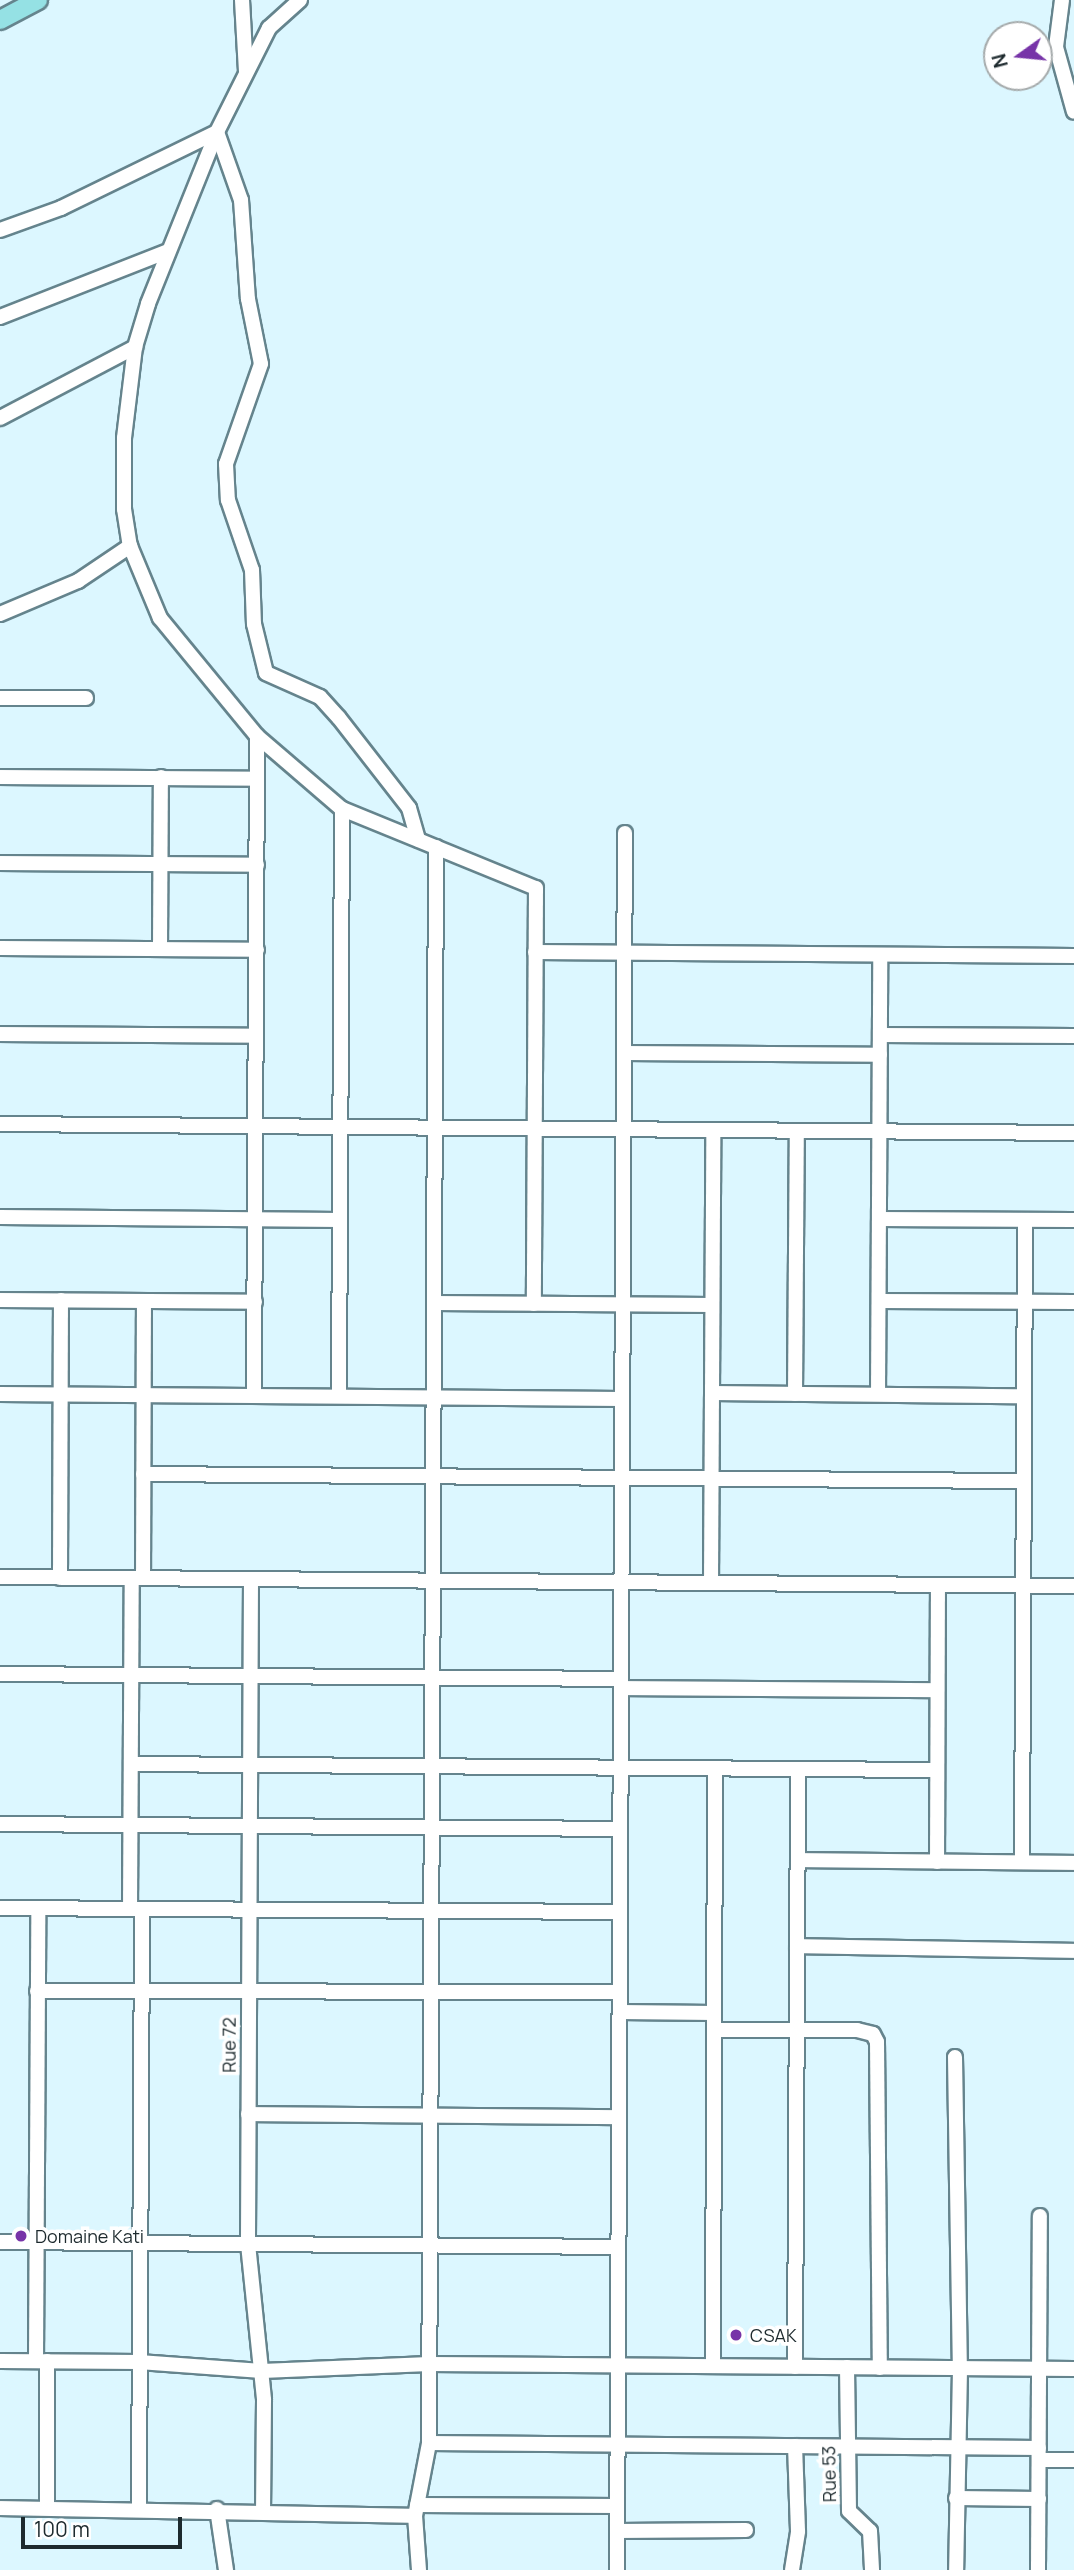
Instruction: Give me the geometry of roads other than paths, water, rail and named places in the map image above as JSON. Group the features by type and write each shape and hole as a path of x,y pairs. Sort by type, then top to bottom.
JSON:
{"main road":[{"path":"9,11 38,0"}],"street":[{"path":"242,0 246,74"},
{"path":"300,0 269,28 216,132 168,251 135,347 124,439 124,509 130,546 160,618 257,736 342,809 536,888 534,1304"},
{"path":"1062,0 1056,47 1074,112"},
{"path":"0,230 61,208 216,132"},
{"path":"216,132 242,200 248,299 261,364 226,464 228,500 252,570 254,624 267,673 320,697 409,808 418,839"},
{"path":"0,317 168,251"},
{"path":"0,418 135,347"},
{"path":"0,614 78,581 130,546"},
{"path":"0,698 86,698"},
{"path":"254,1396 257,736"},
{"path":"0,777 257,779"},
{"path":"160,950 161,777"},
{"path":"339,1396 342,809"},
{"path":"617,2570 625,832"},
{"path":"419,2570 416,2510 429,2443 436,847"},
{"path":"0,863 257,864"},
{"path":"0,948 257,950"},
{"path":"535,952 1074,956"},
{"path":"878,1394 880,955"},
{"path":"0,1034 256,1036"},
{"path":"880,1035 1074,1036"},
{"path":"624,1053 880,1055"},
{"path":"0,1124 1074,1133"},
{"path":"711,1583 713,1130"},
{"path":"795,1394 797,1131"},
{"path":"0,1217 340,1220"},
{"path":"879,1219 1074,1220"},
{"path":"1022,1862 1025,1220"},
{"path":"0,1300 255,1302"},
{"path":"60,1578 61,1300"},
{"path":"139,2509 141,1991 130,1825 131,1675 143,1474 144,1301"},
{"path":"879,1301 1074,1302"},
{"path":"434,1303 712,1305"},
{"path":"712,1393 1024,1395"},
{"path":"0,1394 622,1399"},
{"path":"143,1474 1024,1481"},
{"path":"0,1577 1074,1586"},
{"name":"Rue 72","path":"251,1579 248,2244 253,2320 262,2371 263,2510"},
{"path":"937,1862 938,1585"},
{"path":"0,1674 432,1677 937,1690"},
{"path":"131,1764 937,1770"},
{"path":"713,2367 715,1768"},
{"path":"796,2367 798,1769"},
{"path":"0,1824 620,1829"},
{"path":"798,1860 1074,1863"},
{"path":"0,1908 620,1912"},
{"path":"38,1908 36,2242 47,2508"},
{"path":"797,1946 1074,1951"},
{"path":"37,1991 620,1992"},
{"path":"620,2012 714,2013"},
{"path":"714,2030 857,2030 873,2034 877,2042 880,2368"},
{"path":"956,2057 960,2369 956,2447 956,2570"},
{"path":"248,2114 619,2117"},
{"path":"1038,2570 1040,2216"},
{"path":"0,2242 618,2246"},
{"path":"0,2361 139,2362 262,2371 429,2364 1074,2369"},
{"name":"Rue 53","path":"847,2367 849,2511 870,2531 872,2570"},
{"path":"429,2443 956,2447 1039,2454 1074,2460"},
{"path":"792,2570 798,2531 795,2446"},
{"path":"956,2498 1039,2499"},
{"path":"0,2508 416,2510 617,2506"},
{"path":"217,2509 226,2570"},
{"path":"617,2530 746,2530"}],"place":[{"name":"Domaine Kati","path":"21,2236"},
{"name":"CSAK","path":"736,2335"}]}
